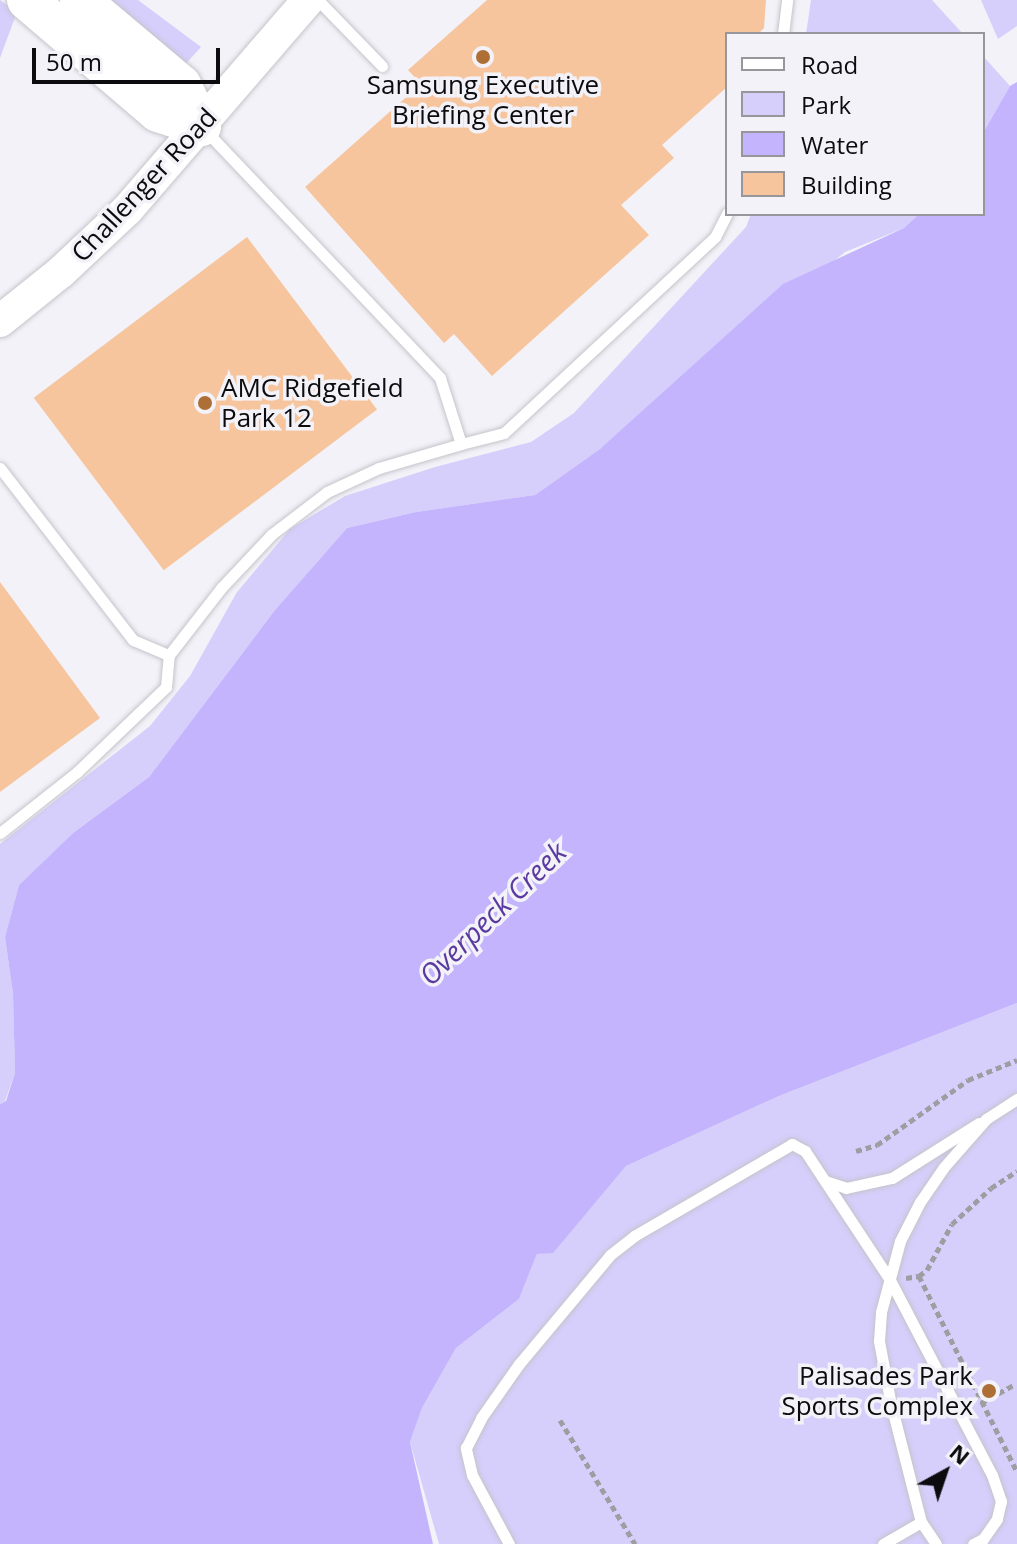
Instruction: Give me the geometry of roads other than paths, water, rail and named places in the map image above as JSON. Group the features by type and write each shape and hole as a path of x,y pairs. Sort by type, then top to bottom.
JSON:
{"highway":[{"path":"27,0 158,112 201,126"},
{"path":"80,0 181,85 201,126"}],"main road":[{"name":"Challenger Road","path":"0,321 95,241 201,126 308,0"}],"lane":[{"path":"318,0 382,66"},
{"path":"783,32 787,0"},
{"path":"201,126 440,378 461,444"},
{"path":"0,833 77,772 166,687 169,655 222,587 272,534 327,492 379,468 504,433 715,237 726,216"},
{"path":"0,468 133,640 169,655"},
{"path":"825,1181 846,1188 892,1178 1017,1099"},
{"path":"936,1544 921,1522 879,1341 881,1312 900,1241 920,1202 944,1167 986,1119"},
{"path":"509,1544 472,1475 466,1448 481,1418 519,1364 591,1275 634,1236 788,1145 801,1147 890,1280 992,1475 1001,1501 997,1519 983,1539 973,1544"},
{"path":"883,1544 921,1522"}],"water":[{"name":"Overpeck Creek","path":"1017,82 1017,1003 779,1096 626,1166 553,1253 537,1254 519,1299 456,1348 422,1408 410,1442 433,1544 0,1544 0,1104 6,1101 15,1073 13,994 5,937 19,885 73,833 149,777 275,610 347,528 416,512 535,495 600,449 783,284 904,228 917,216 985,216 985,130 1010,86"}],"place":[{"name":"Samsung Executive Briefing Center","path":"483,57"},
{"name":"AMC Ridgefield Park 12","path":"205,403"},
{"name":"Palisades Park Sports Complex","path":"989,1391"}]}
